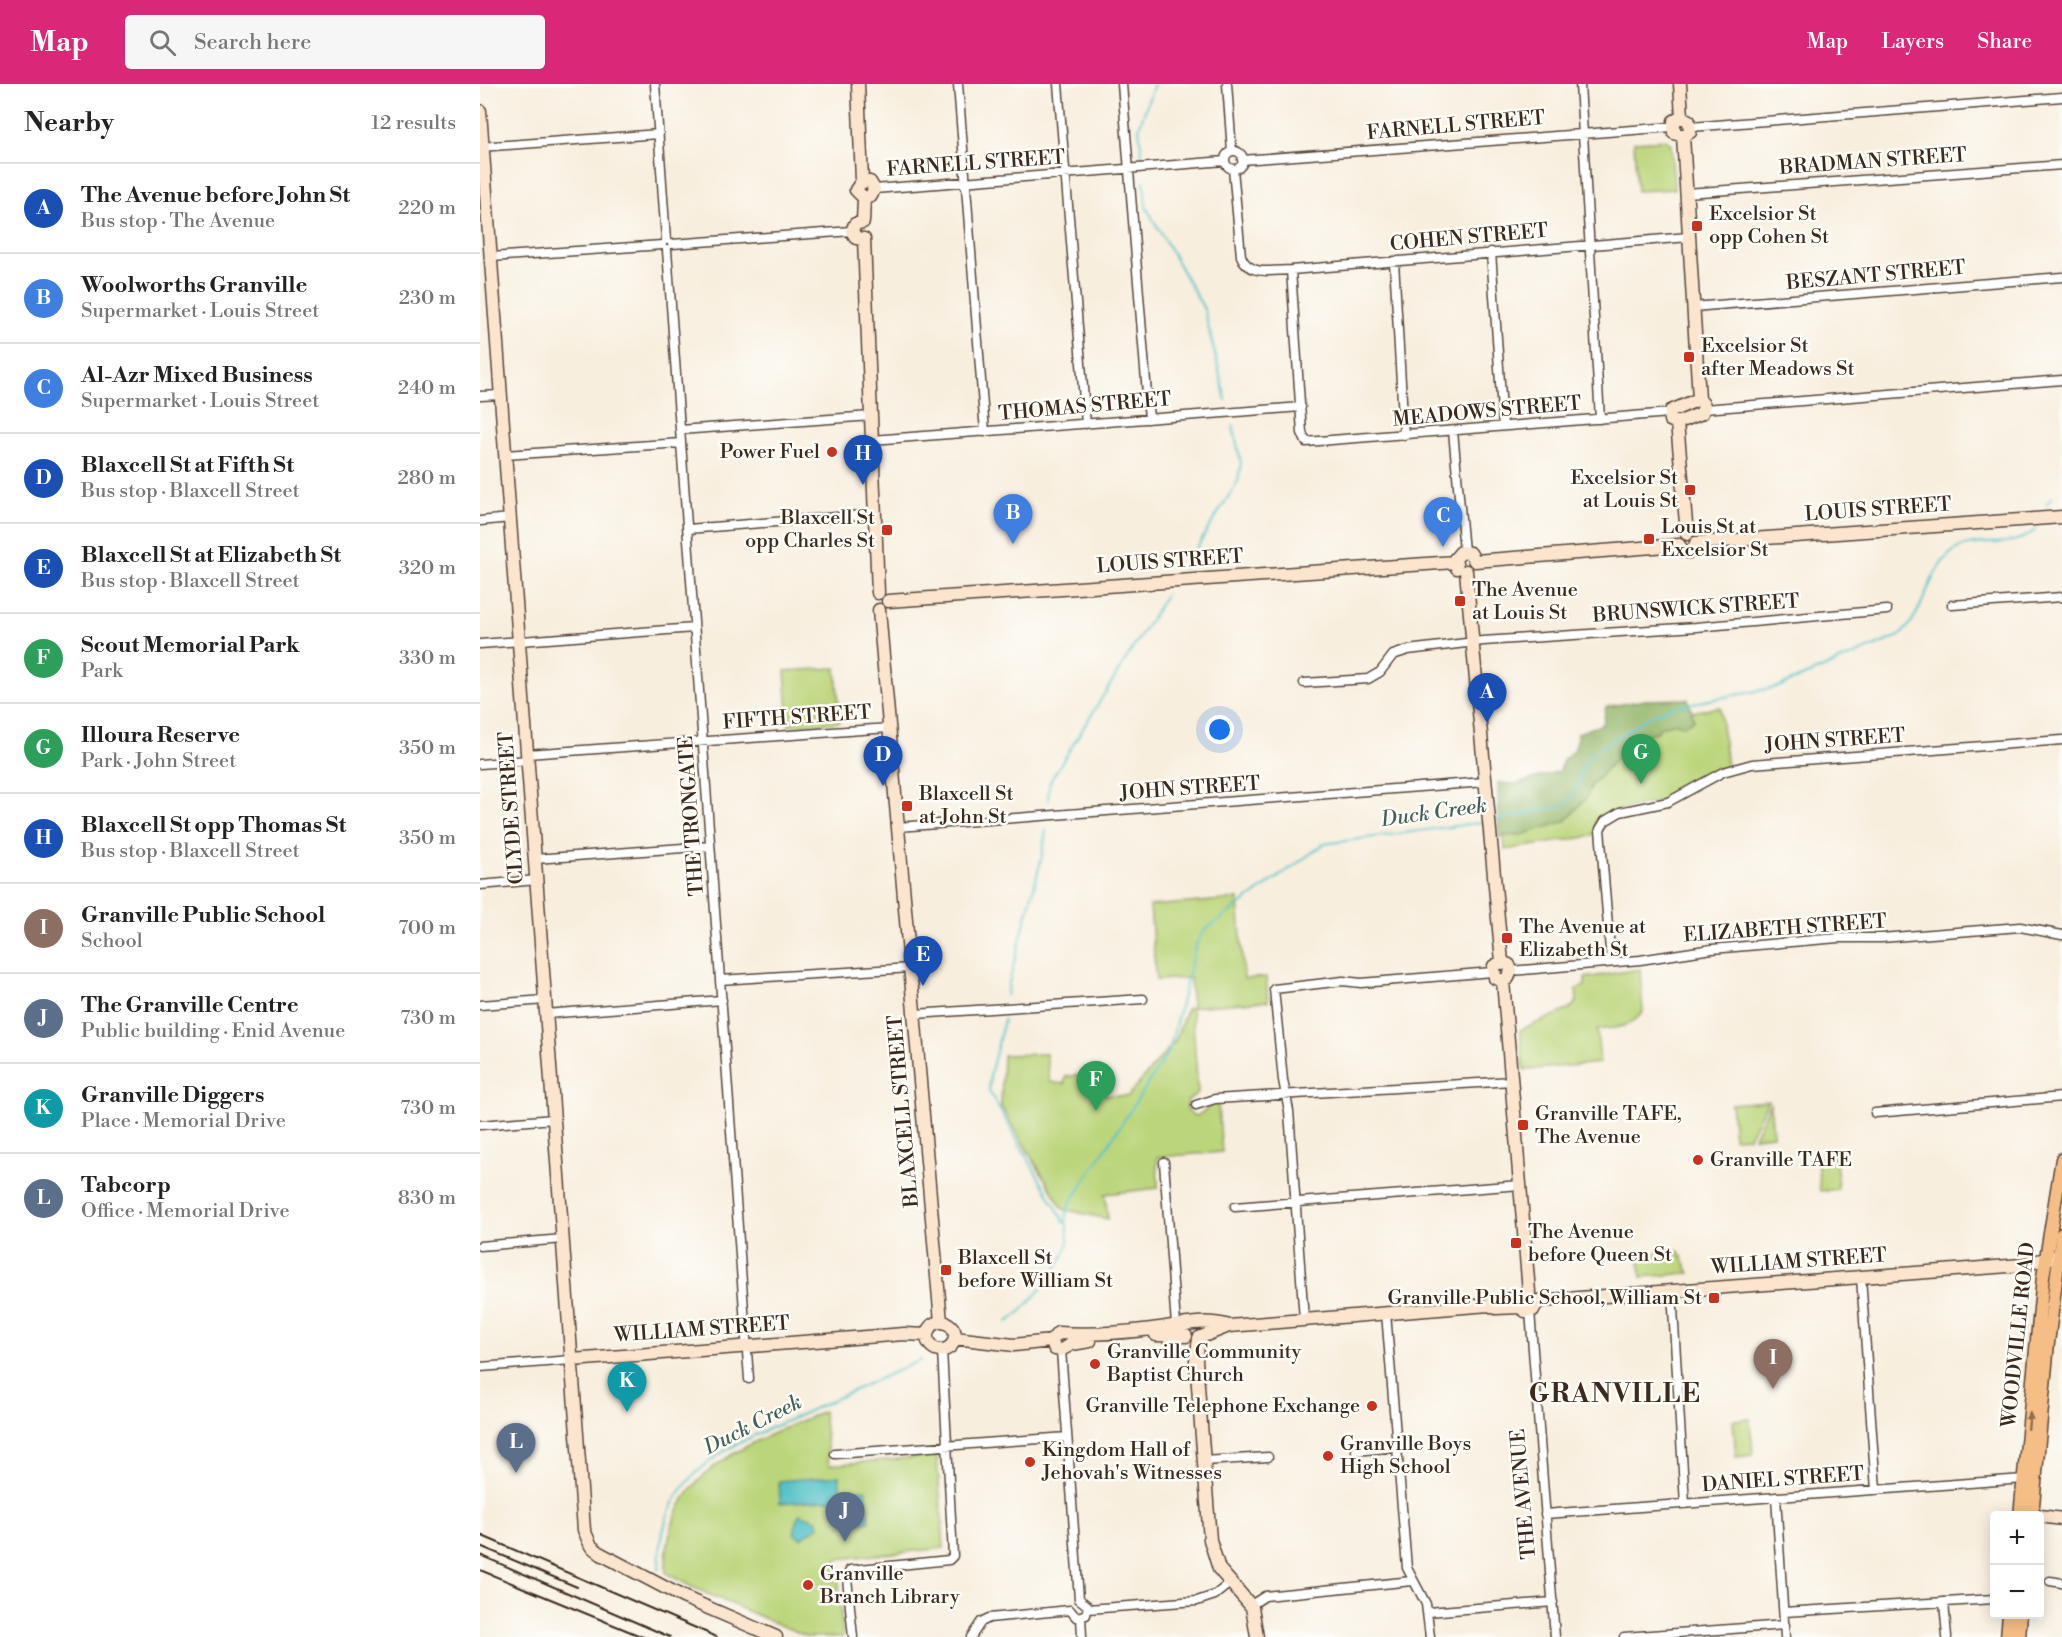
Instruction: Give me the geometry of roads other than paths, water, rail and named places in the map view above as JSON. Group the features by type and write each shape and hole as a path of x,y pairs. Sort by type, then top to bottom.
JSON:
{"main road":[{"name":"WOODVILLE ROAD","path":"2026,1511 2024,1479 2046,1260 2062,1159"},
{"name":"WOODVILLE ROAD","path":"2027,1511 2062,1234"},
{"path":"2007,1637 2009,1619"},
{"path":"2019,1637 2021,1619"}],"street":[{"name":"THE TRONGATE","path":"655,84 749,1379"},
{"path":"852,231 856,238 864,238 870,230 863,222 864,198 856,190 862,181 858,84"},
{"path":"958,84 986,432"},
{"path":"1058,84 1086,424"},
{"path":"1122,84 1149,419"},
{"path":"1227,84 1232,152"},
{"path":"1580,84 1600,419"},
{"path":"1680,84 1682,117"},
{"path":"1682,117 1674,121 1672,127 1674,133 2062,97"},
{"name":"CLYDE STREET","path":"480,111 491,257 486,271 501,395 584,1527 591,1546 601,1554 683,1597 776,1637"},
{"path":"1682,117 1687,119 1689,237 1702,404"},
{"name":"FARNELL STREET","path":"1242,160 1583,132 1672,127"},
{"path":"481,146 659,134"},
{"path":"1232,152 1240,154 1242,160 1241,165 1233,169 1225,161 1228,154 1232,152"},
{"name":"FARNELL STREET","path":"874,189 1225,161"},
{"name":"BRADMAN STREET","path":"1687,193 2062,165"},
{"name":"COHEN STREET","path":"1233,169 1241,256 1244,263 1252,270 1292,270 1589,243 1689,237"},
{"path":"862,181 870,182 874,189 871,196 864,198"},
{"path":"852,231 855,224 863,222"},
{"path":"491,257 852,231"},
{"name":"BLAXCELL STREET","path":"864,238 875,514 889,728 941,1322"},
{"path":"1491,252 1503,426"},
{"path":"1394,261 1404,435"},
{"path":"1292,270 1301,406"},
{"name":"BESZANT STREET","path":"1693,307 2062,277"},
{"path":"1692,539 1673,418 1702,404 2062,380"},
{"path":"480,396 501,395"},
{"name":"THOMAS STREET","path":"872,440 1301,406"},
{"name":"MEADOWS STREET","path":"1301,406 1303,437 1306,442 1600,419 1673,418"},
{"path":"680,430 871,416"},
{"path":"1453,431 1464,551"},
{"path":"505,455 681,443"},
{"path":"688,529 875,514"},
{"name":"LOUIS STREET","path":"1475,561 1679,545 1681,550 1689,552 1692,539 2062,517"},
{"path":"480,520 510,518"},
{"path":"1464,551 1470,553 1475,561 1473,567 1466,571 1457,568 1455,562 1458,554 1464,551"},
{"name":"LOUIS STREET","path":"882,601 1455,562"},
{"path":"1466,571 1502,962"},
{"path":"1952,605 2062,597"},
{"name":"BRUNSWICK STREET","path":"1304,683 1368,679 1380,672 1393,654 1408,650 1887,610"},
{"path":"480,644 694,628"},
{"name":"FIFTH STREET","path":"480,764 528,757 889,728"},
{"name":"JOHN STREET","path":"1611,962 1600,829 1605,822 1620,812 1668,802 1723,772 1752,764 2062,740"},
{"name":"JOHN STREET","path":"898,826 1485,782"},
{"path":"535,859 710,846"},
{"path":"480,885 537,880"},
{"name":"ELIZABETH STREET","path":"1507,976 1712,949 2001,928 2028,928 2062,935"},
{"path":"1502,962 1509,965 1507,976 1495,978 1492,972 1494,966 1502,962"},
{"path":"720,980 911,968"},
{"path":"1304,1320 1296,1201 1274,989 1343,981 1361,983 1492,972"},
{"name":"THE AVENUE","path":"1507,976 1527,1302 1555,1637"},
{"path":"915,1014 1143,999"},
{"path":"480,1005 545,1000"},
{"path":"546,1014 722,1000"},
{"path":"1196,1106 1215,1099 1512,1081"},
{"path":"1875,1113 2062,1097"},
{"path":"480,1125 554,1119"},
{"path":"1164,1162 1196,1359 1212,1551 1219,1569 1251,1605 1255,1614 1257,1637"},
{"path":"1235,1207 1521,1185"},
{"path":"480,1246 563,1239"},
{"name":"WILLIAM STREET","path":"955,1338 1014,1345 1060,1346 1229,1326 1489,1305 1495,1301 1527,1302 2022,1265 2060,1255"},
{"path":"1861,1277 1876,1490"},
{"path":"1672,1292 1685,1504"},
{"path":"1386,1313 1407,1568 1412,1581 1422,1594 1428,1612 1430,1637"},
{"path":"941,1322 951,1326 955,1338 951,1346 942,1350 931,1346 927,1335 931,1326 941,1322"},
{"name":"WILLIAM STREET","path":"1060,1346 1068,1338 1064,1333 1083,1335 1191,1332"},
{"name":"WILLIAM STREET","path":"480,1367 747,1348 903,1334 927,1335"},
{"path":"1060,1346 1079,1599"},
{"path":"853,1637 847,1578 850,1570 949,1560 953,1557 942,1350"},
{"path":"836,1454 1067,1437"},
{"path":"1356,1451 1396,1448"},
{"path":"1204,1461 1268,1457"},
{"name":"DANIEL STREET","path":"1545,1514 2024,1479"},
{"path":"1776,1497 1785,1637"},
{"path":"2044,1517 2062,1519"},
{"path":"1251,1605 1265,1596 1412,1581"},
{"path":"2050,1581 2062,1582"},
{"path":"1082,1637 1081,1617 1088,1609 1197,1601 1215,1595 1230,1583"},
{"path":"1079,1599 1087,1603 1088,1609"},
{"path":"1079,1599 1072,1603 1070,1610 1074,1616 1081,1617"},
{"path":"1784,1612 1990,1599"},
{"path":"1428,1612 1553,1602"},
{"path":"1944,1602 1947,1637"},
{"path":"971,1637 981,1622 989,1618 1070,1610"},
{"path":"1624,1637 1785,1625"}],"water":[{"path":"839,1476 842,1499 780,1503 779,1481"},
{"path":"866,1489 869,1521 844,1525 843,1509 855,1508 854,1490"},
{"path":"800,1514 816,1520 819,1526 801,1538 794,1533"}],"waterway":[{"path":"1142,156 1139,128 1154,84"},
{"path":"1144,181 1146,207 1204,309 1226,400"},
{"path":"1184,568 1238,481 1241,463 1233,426"},
{"name":"Duck Creek","path":"2046,505 2052,497"},
{"name":"Duck Creek","path":"1493,821 1566,805 1574,794 1584,764 1591,754 1652,715 1672,707 1778,687 1899,636 1915,617 1936,572 1951,553 1980,543 2014,541 2035,530"},
{"path":"1048,802 1049,784 1052,778 1166,595"},
{"name":"Duck Creek","path":"1007,1322 1033,1298 1066,1251 1068,1242 1066,1219 1069,1205 1169,1051 1196,944 1204,931 1324,844 1484,822"},
{"path":"1006,995 1042,856 1046,830"},
{"path":"1004,1020 990,1075 989,1091 1065,1223"},
{"name":"Duck Creek","path":"659,1570 661,1541 669,1512 690,1479 704,1466 736,1444 921,1360"}],"railway":[{"path":"480,1535 717,1637"},
{"path":"480,1546 577,1587"},
{"path":"480,1555 670,1637"},
{"path":"480,1570 643,1637"}],"place":[{"name":"Excelsior St opp Cohen St","path":"1697,226"},
{"name":"Excelsior St after Meadows St","path":"1689,357"},
{"name":"Power Fuel","path":"832,452"},
{"name":"Blaxcell St opp Thomas St","path":"863,485"},
{"name":"Excelsior St at Louis St","path":"1690,490"},
{"name":"Blaxcell St opp Charles St","path":"887,530"},
{"name":"Louis St at Excelsior St","path":"1649,539"},
{"name":"Woolworths Granville","path":"1013,544"},
{"name":"Al-Azr Mixed Business","path":"1443,547"},
{"name":"The Avenue at Louis St","path":"1460,601"},
{"name":"The Avenue before John St","path":"1487,723"},
{"name":"Illoura Reserve","path":"1641,784"},
{"name":"Blaxcell St at Fifth St","path":"883,786"},
{"name":"Blaxcell St at John St","path":"907,806"},
{"name":"The Avenue at Elizabeth St","path":"1507,938"},
{"name":"Blaxcell St at Elizabeth St","path":"923,986"},
{"name":"Scout Memorial Park","path":"1096,1111"},
{"name":"Granville TAFE, The Avenue","path":"1523,1125"},
{"name":"Granville TAFE","path":"1698,1160"},
{"name":"The Avenue before Queen St","path":"1516,1243"},
{"name":"Blaxcell St before William St","path":"946,1270"},
{"name":"Granville Public School, William St","path":"1714,1298"},
{"name":"Granville Community Baptist Church","path":"1095,1364"},
{"name":"Granville Public School","path":"1773,1389"},
{"name":"Granville Telephone Exchange","path":"1372,1406"},
{"name":"Granville Diggers","path":"627,1412"},
{"name":"Granville Boys High School","path":"1328,1456"},
{"name":"Kingdom Hall of Jehovah's Witnesses","path":"1030,1462"},
{"name":"Tabcorp","path":"516,1473"},
{"name":"The Granville Centre","path":"845,1542"},
{"name":"Granville Branch Library","path":"808,1585"}],"district":[{"name":"GRANVILLE","path":"1615,1394"}]}
